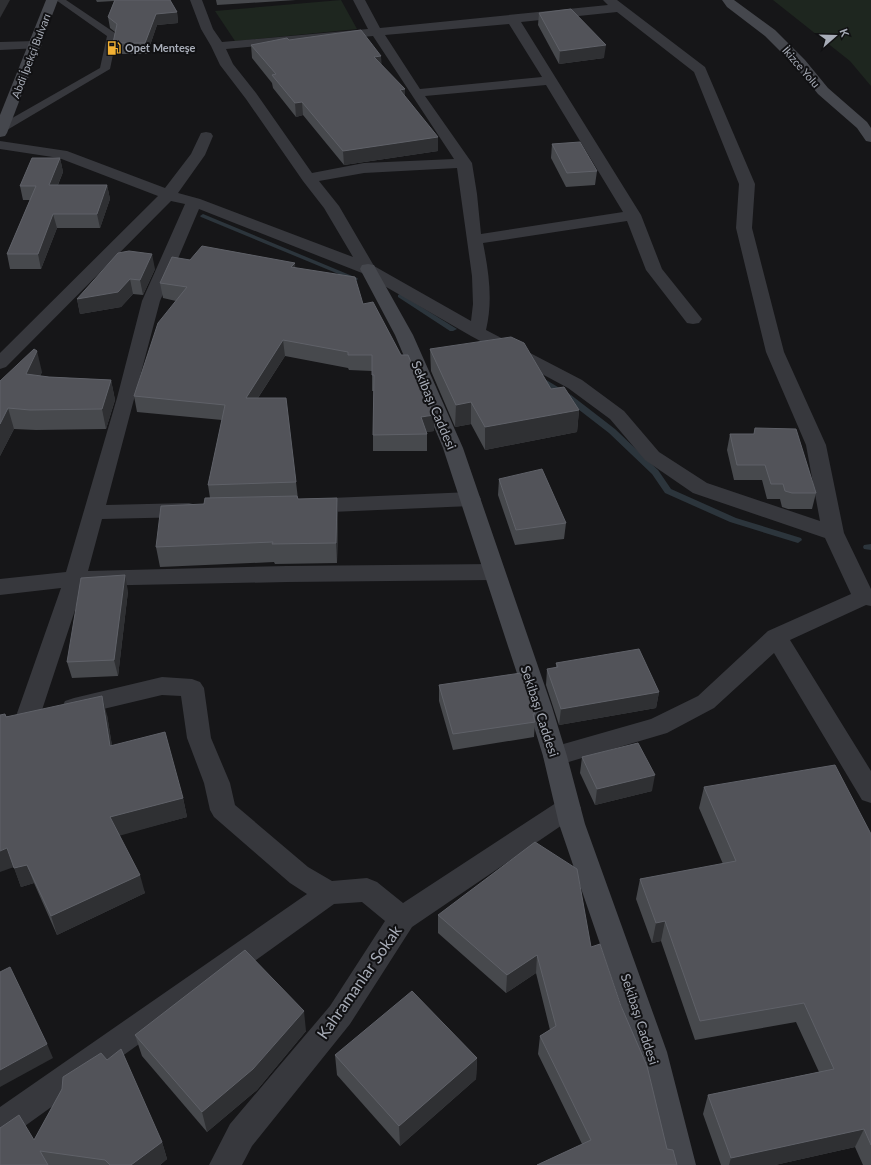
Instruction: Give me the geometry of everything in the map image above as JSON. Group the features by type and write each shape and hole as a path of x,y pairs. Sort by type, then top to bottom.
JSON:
{"street":[{"name":"Abdi İpekçi Bulvarı","path":"1,135 52,0"},
{"path":"196,0 207,29 218,46 227,65 308,178 331,206 368,269"},
{"path":"359,0 377,32 464,163 474,240 480,267 482,318 477,332"},
{"name":"İkizce Yolu","path":"728,0 731,4 770,32 800,63 823,91 862,125 871,138"},
{"path":"218,46 469,24 615,4 700,70 747,184 744,228 775,352 816,445 833,533 868,597 776,637 706,702 658,726 555,756"},
{"path":"513,19 633,215 654,270 692,319"},
{"path":"0,46 35,45"},
{"path":"417,93 550,80"},
{"path":"1,135 62,154 168,195 194,202 368,269 477,332 575,384 617,415 652,456 700,488 833,533"},
{"path":"0,363 168,195 198,155 206,136"},
{"path":"308,178 364,168 464,163"},
{"path":"194,202 151,301 76,579 17,720 162,686 192,688 199,738 217,784 223,810 299,875 329,893"},
{"path":"474,240 633,215"},
{"name":"Sekibaşı Caddesi","path":"368,269 404,335 453,448 555,756 568,808 652,1052 680,1165"},
{"path":"288,507 470,499"},
{"path":"94,512 211,509"},
{"path":"0,587 76,579 279,574 494,572"},
{"path":"776,637 871,793"},
{"name":"Kahramanlar Sokak","path":"225,1165 241,1135 340,1015 402,919 568,808"},
{"path":"0,1125 329,893 367,890 402,919"}],"lane":[{"path":"1,135 105,68 112,35 60,0"}],"shaded area":[{"path":"341,0 357,29 235,41 215,11"},
{"path":"773,0 871,0 871,86 850,61"}],"building":[{"path":"115,0 170,0 177,12 156,14 145,43 113,43 117,24 108,17"},
{"path":"571,9 606,45 560,51 539,13"},
{"path":"361,30 381,56 374,57 405,89 400,90 438,137 343,151 302,102 295,103 272,75 276,74 251,45 287,38 289,40"},
{"path":"580,142 597,171 567,173 552,144"},
{"path":"32,158 60,158 49,185 107,185 97,214 53,214 38,254 7,254 36,186 20,186"},
{"path":"202,246 295,263 291,267 355,277 363,304 373,302 401,355 408,355 434,415 421,417 427,434 373,435 374,375 372,375 372,355 348,355 348,352 283,340 246,398 286,398 296,482 208,485 225,405 134,396 158,323 187,287 160,283 172,257 190,260"},
{"path":"129,251 152,254 140,280 130,279 118,292 77,299 118,253"},
{"path":"511,337 524,343 551,389 564,387 579,410 485,427 471,402 456,405 430,349"},
{"path":"34,349 37,351 26,374 49,377 111,380 102,409 30,410 8,408 0,424 0,381"},
{"path":"755,428 796,429 816,493 792,493 785,491 783,484 771,484 765,465 737,465 730,434 754,434"},
{"path":"542,469 566,523 516,530 499,479"},
{"path":"297,496 298,499 337,498 336,543 272,544 273,542 156,547 161,506 204,504 205,498"},
{"path":"125,575 114,660 67,662 81,578"},
{"path":"639,649 659,692 561,709 547,669 558,667 556,663"},
{"path":"521,673 535,714 533,714 535,722 453,734 439,685"},
{"path":"102,696 110,746 165,732 183,798 110,817 140,875 51,916 27,865 14,868 7,848 0,851 0,715 5,714 6,717"},
{"path":"638,743 655,775 597,789 582,757"},
{"path":"835,765 871,834 871,1145 864,1129 731,1158 708,1095 834,1069 804,1003 700,1021 665,921 656,923 640,879 736,861 704,787"},
{"path":"535,842 577,869 591,947 600,944 621,1006 647,1066 667,1149 673,1150 677,1165 537,1165 591,1140 540,1036 556,1026 537,955 507,975 438,915"},
{"path":"245,950 304,1011 253,1069 202,1112 135,1035"},
{"path":"10,967 47,1044 0,1070 0,972"},
{"path":"412,991 477,1058 399,1126 335,1055"},
{"path":"121,1049 162,1142 131,1165 110,1165 105,1160 40,1151 48,1165 0,1165 0,1128 19,1115 34,1140 62,1089 63,1077 101,1053 107,1060"}],"waterway":[{"path":"203,216 355,279"},
{"path":"400,296 453,329"},
{"path":"540,380 568,397 612,431 655,472 668,491 733,520 798,540"}],"place":[{"name":"Opet Menteşe","path":"114,48"}]}
